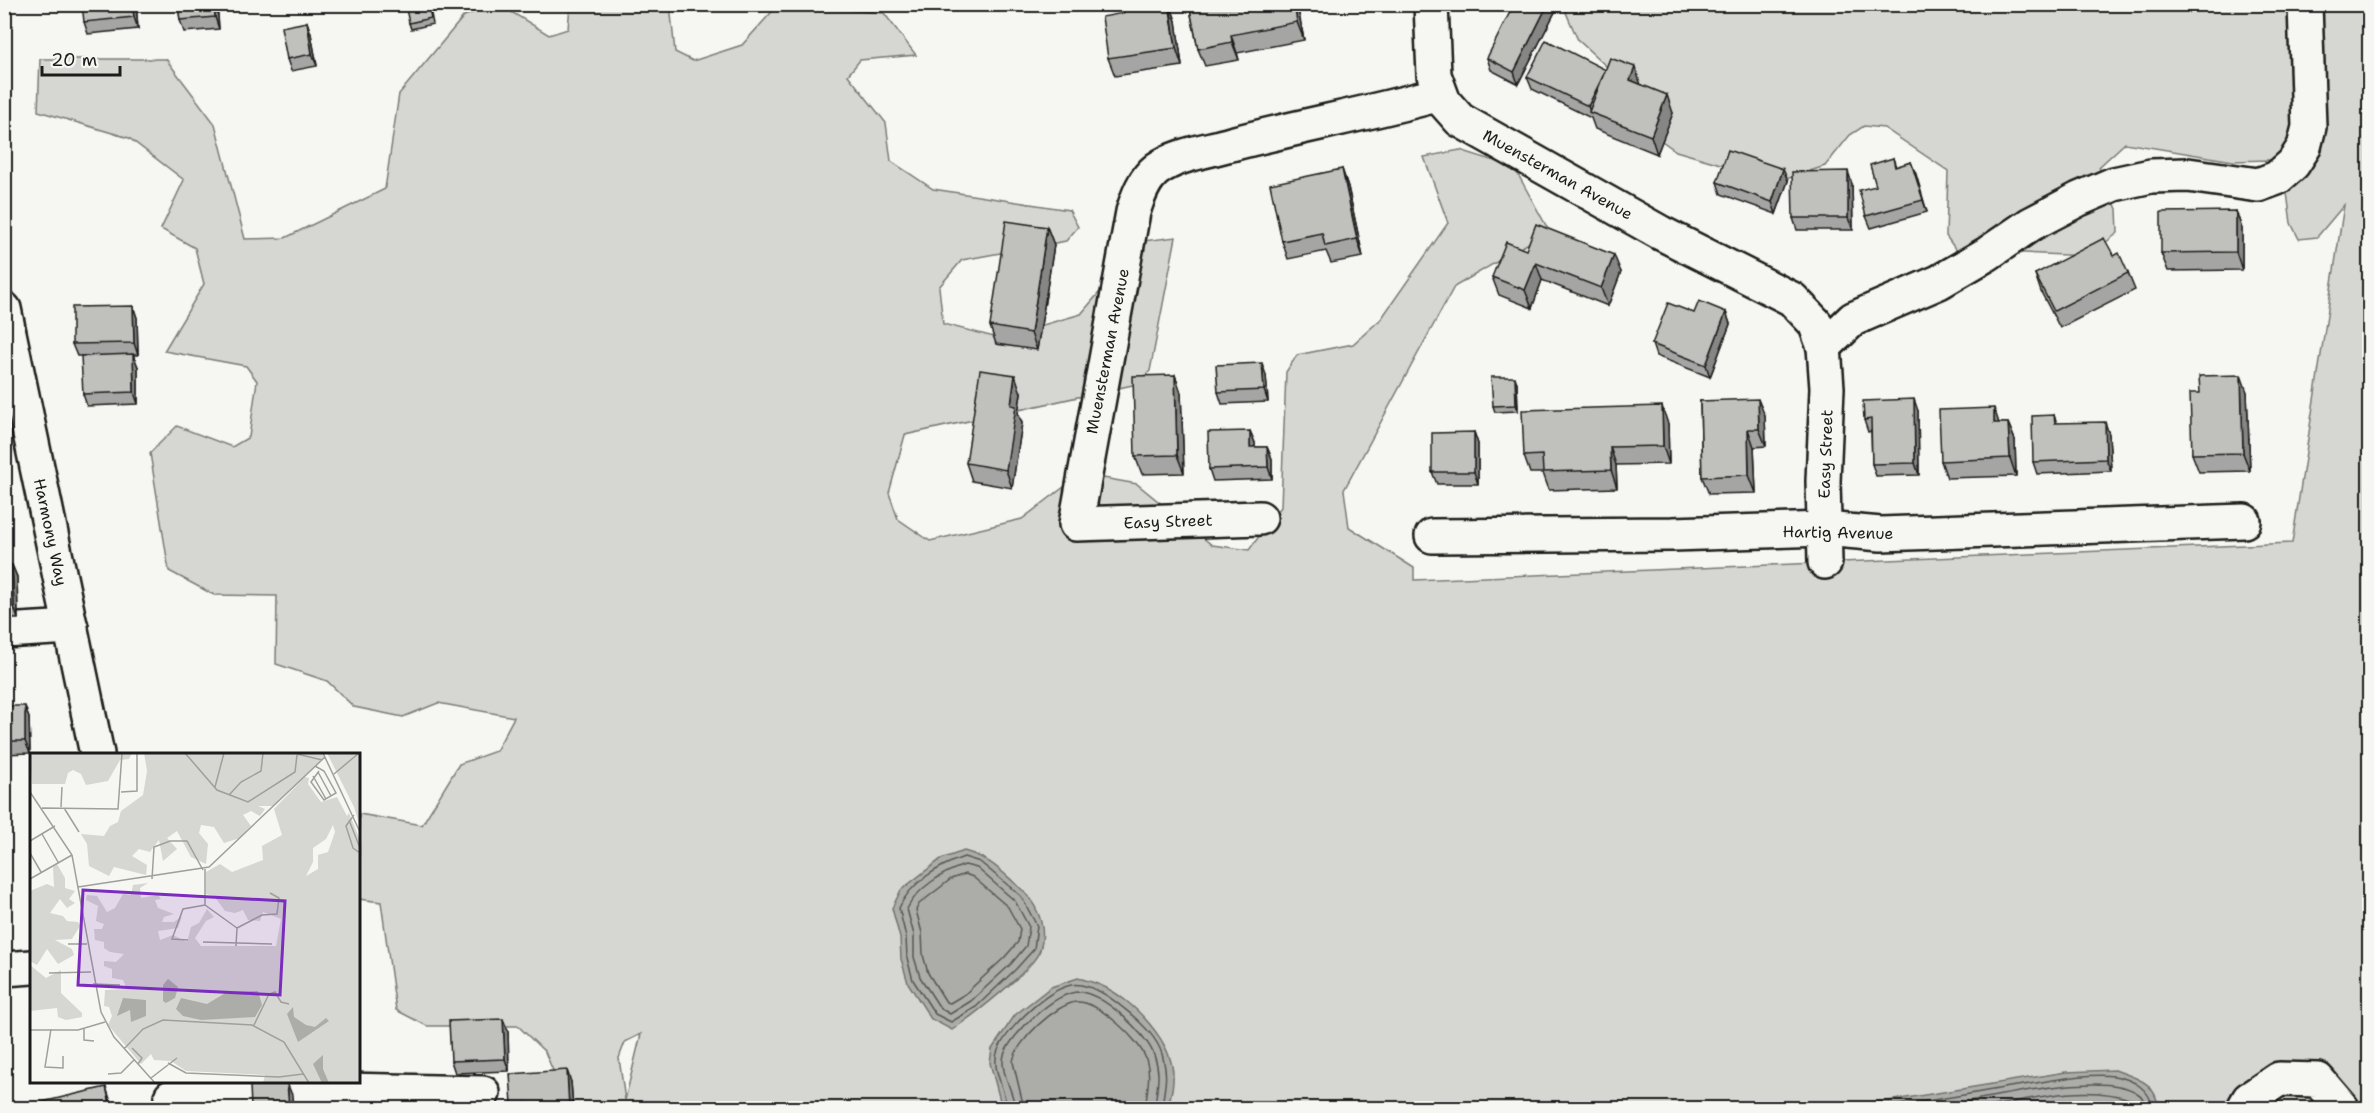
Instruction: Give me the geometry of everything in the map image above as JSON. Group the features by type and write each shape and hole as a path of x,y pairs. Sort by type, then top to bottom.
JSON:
{"street":[{"path":"1431,4 1434,75 1440,94"},
{"path":"1824,347 1853,319 1939,282 1987,254 2031,224 2114,184 2151,176 2188,175 2258,185 2277,178 2292,164 2304,147 2309,127 2305,4"},
{"name":"Muensterman Avenue","path":"1076,524 1133,212 1147,179 1161,166 1179,158 1305,125 1440,94 1460,120 1661,233 1792,299 1815,323 1824,347"},
{"name":"Harmony Way","path":"4,309 97,753"},
{"name":"Easy Street","path":"1824,347 1827,388 1823,481 1825,561"},
{"name":"Easy Street","path":"1076,524 1260,518"},
{"name":"Hartig Avenue","path":"1432,536 1672,534 1824,529 1881,534 2244,521"},
{"path":"4,632 71,627"},
{"path":"4,969 30,967"},
{"path":"2244,1108 2249,1099 2279,1079 2318,1080 2342,1108"},
{"path":"170,1096 252,1088 483,1093"}],"shaded area":[{"path":"493,5 500,5 549,35 568,29 570,5 670,5 675,52 693,61 742,45 778,5 884,13 916,55 860,60 848,75 886,123 891,161 933,189 1069,210 1078,227 1066,241 962,260 939,287 943,324 998,338 1081,314 1143,241 1176,237 1150,371 1137,384 905,435 889,493 898,519 930,541 1022,519 1081,474 1137,484 1212,545 1249,550 1281,507 1286,372 1297,355 1353,344 1381,319 1448,223 1424,157 1460,150 1514,167 1549,231 1454,287 1344,490 1349,527 1414,568 1414,580 2292,543 2344,205 2317,237 2299,239 2291,223 2284,170 2269,160 2233,161 2125,143 2099,167 2117,209 2118,233 2088,256 1956,250 1946,236 1948,171 1884,128 1864,126 1850,135 1825,166 1789,178 1772,179 1676,151 1662,141 1620,79 1578,40 1561,5 2369,5 2369,1108 569,1108 545,1052 518,1026 427,1026 396,1010 381,902 360,899 360,814 422,825 459,764 496,751 514,717 438,703 403,717 354,707 327,681 276,664 277,596 214,595 169,571 150,453 177,426 232,447 249,437 257,381 246,366 164,351 204,284 195,248 161,229 184,180 129,138 38,111 40,59 166,59 215,124 245,239 285,238 385,189 399,94 464,16","holes":["641,1034 625,1100 619,1058 625,1042"]}],"water":[{"path":"964,851 993,864 1024,891 1039,914 1042,941 1035,959 1026,969 1001,993 952,1030 931,1019 908,983 901,959 900,938 892,908 901,890 941,859"},
{"path":"1078,978 1100,985 1125,1000 1150,1024 1160,1038 1172,1067 1173,1084 1168,1108 1002,1108 990,1063 992,1049 1015,1015 1051,987"},
{"path":"2115,1070 2149,1086 2157,1099 2159,1108 1787,1108 1888,1101 2066,1072"}],"building":[{"path":"82,4 132,4 134,17 84,22"},
{"path":"178,4 214,4 215,17 180,20"},
{"path":"405,4 428,4 431,18 409,23"},
{"path":"1123,4 1169,4 1176,48 1108,58 1102,17 1124,13"},
{"path":"1189,4 1294,4 1297,22 1231,35 1232,42 1198,49"},
{"path":"1514,4 1548,4 1514,72 1487,58"},
{"path":"307,22 312,54 287,59 281,27"},
{"path":"1546,40 1606,70 1588,106 1527,77"},
{"path":"1610,58 1635,67 1630,80 1667,95 1651,136 1589,112"},
{"path":"1728,150 1783,169 1772,202 1717,182"},
{"path":"1893,158 1895,167 1911,162 1923,200 1866,216 1859,190 1876,186 1870,165"},
{"path":"1342,169 1357,239 1325,246 1322,233 1282,241 1270,184"},
{"path":"1848,171 1848,218 1793,218 1792,172"},
{"path":"2236,211 2236,252 2161,253 2161,212"},
{"path":"1006,221 1047,227 1031,333 990,326"},
{"path":"1536,224 1614,255 1601,288 1536,263 1525,290 1492,277 1506,242 1526,250"},
{"path":"2104,238 2114,256 2119,253 2128,273 2054,311 2035,274"},
{"path":"1699,301 1726,312 1706,365 1652,344 1668,303 1694,313"},
{"path":"133,306 134,343 72,344 72,307"},
{"path":"133,354 134,392 83,394 81,356"},
{"path":"1262,363 1264,390 1218,392 1216,365"},
{"path":"980,370 1015,375 1011,405 1016,406 1006,470 966,463"},
{"path":"1175,375 1177,455 1135,456 1133,376"},
{"path":"2241,375 2243,453 2192,454 2190,393 2200,393 2199,376"},
{"path":"1491,377 1515,377 1516,405 1493,406"},
{"path":"1758,399 1759,429 1748,429 1749,475 1702,477 1700,401"},
{"path":"1914,399 1915,463 1872,464 1871,419 1864,420 1863,401"},
{"path":"1662,406 1663,446 1610,447 1611,470 1543,472 1542,455 1524,456 1522,410"},
{"path":"1994,408 1994,423 2008,423 2010,458 1941,461 1939,410"},
{"path":"2054,415 2055,423 2105,422 2106,459 2033,462 2032,416"},
{"path":"1250,431 1250,447 1267,447 1268,467 1209,469 1208,432"},
{"path":"1474,432 1474,472 1432,472 1432,433"},
{"path":"4,565 12,565 14,607 4,607"},
{"path":"4,706 25,706 25,741 4,741"},
{"path":"503,1019 505,1059 451,1061 449,1021"},
{"path":"567,1070 569,1108 528,1108 528,1103 512,1104 510,1074"},
{"path":"287,1083 289,1108 251,1108 250,1085"},
{"path":"106,1087 111,1108 17,1108"}]}
